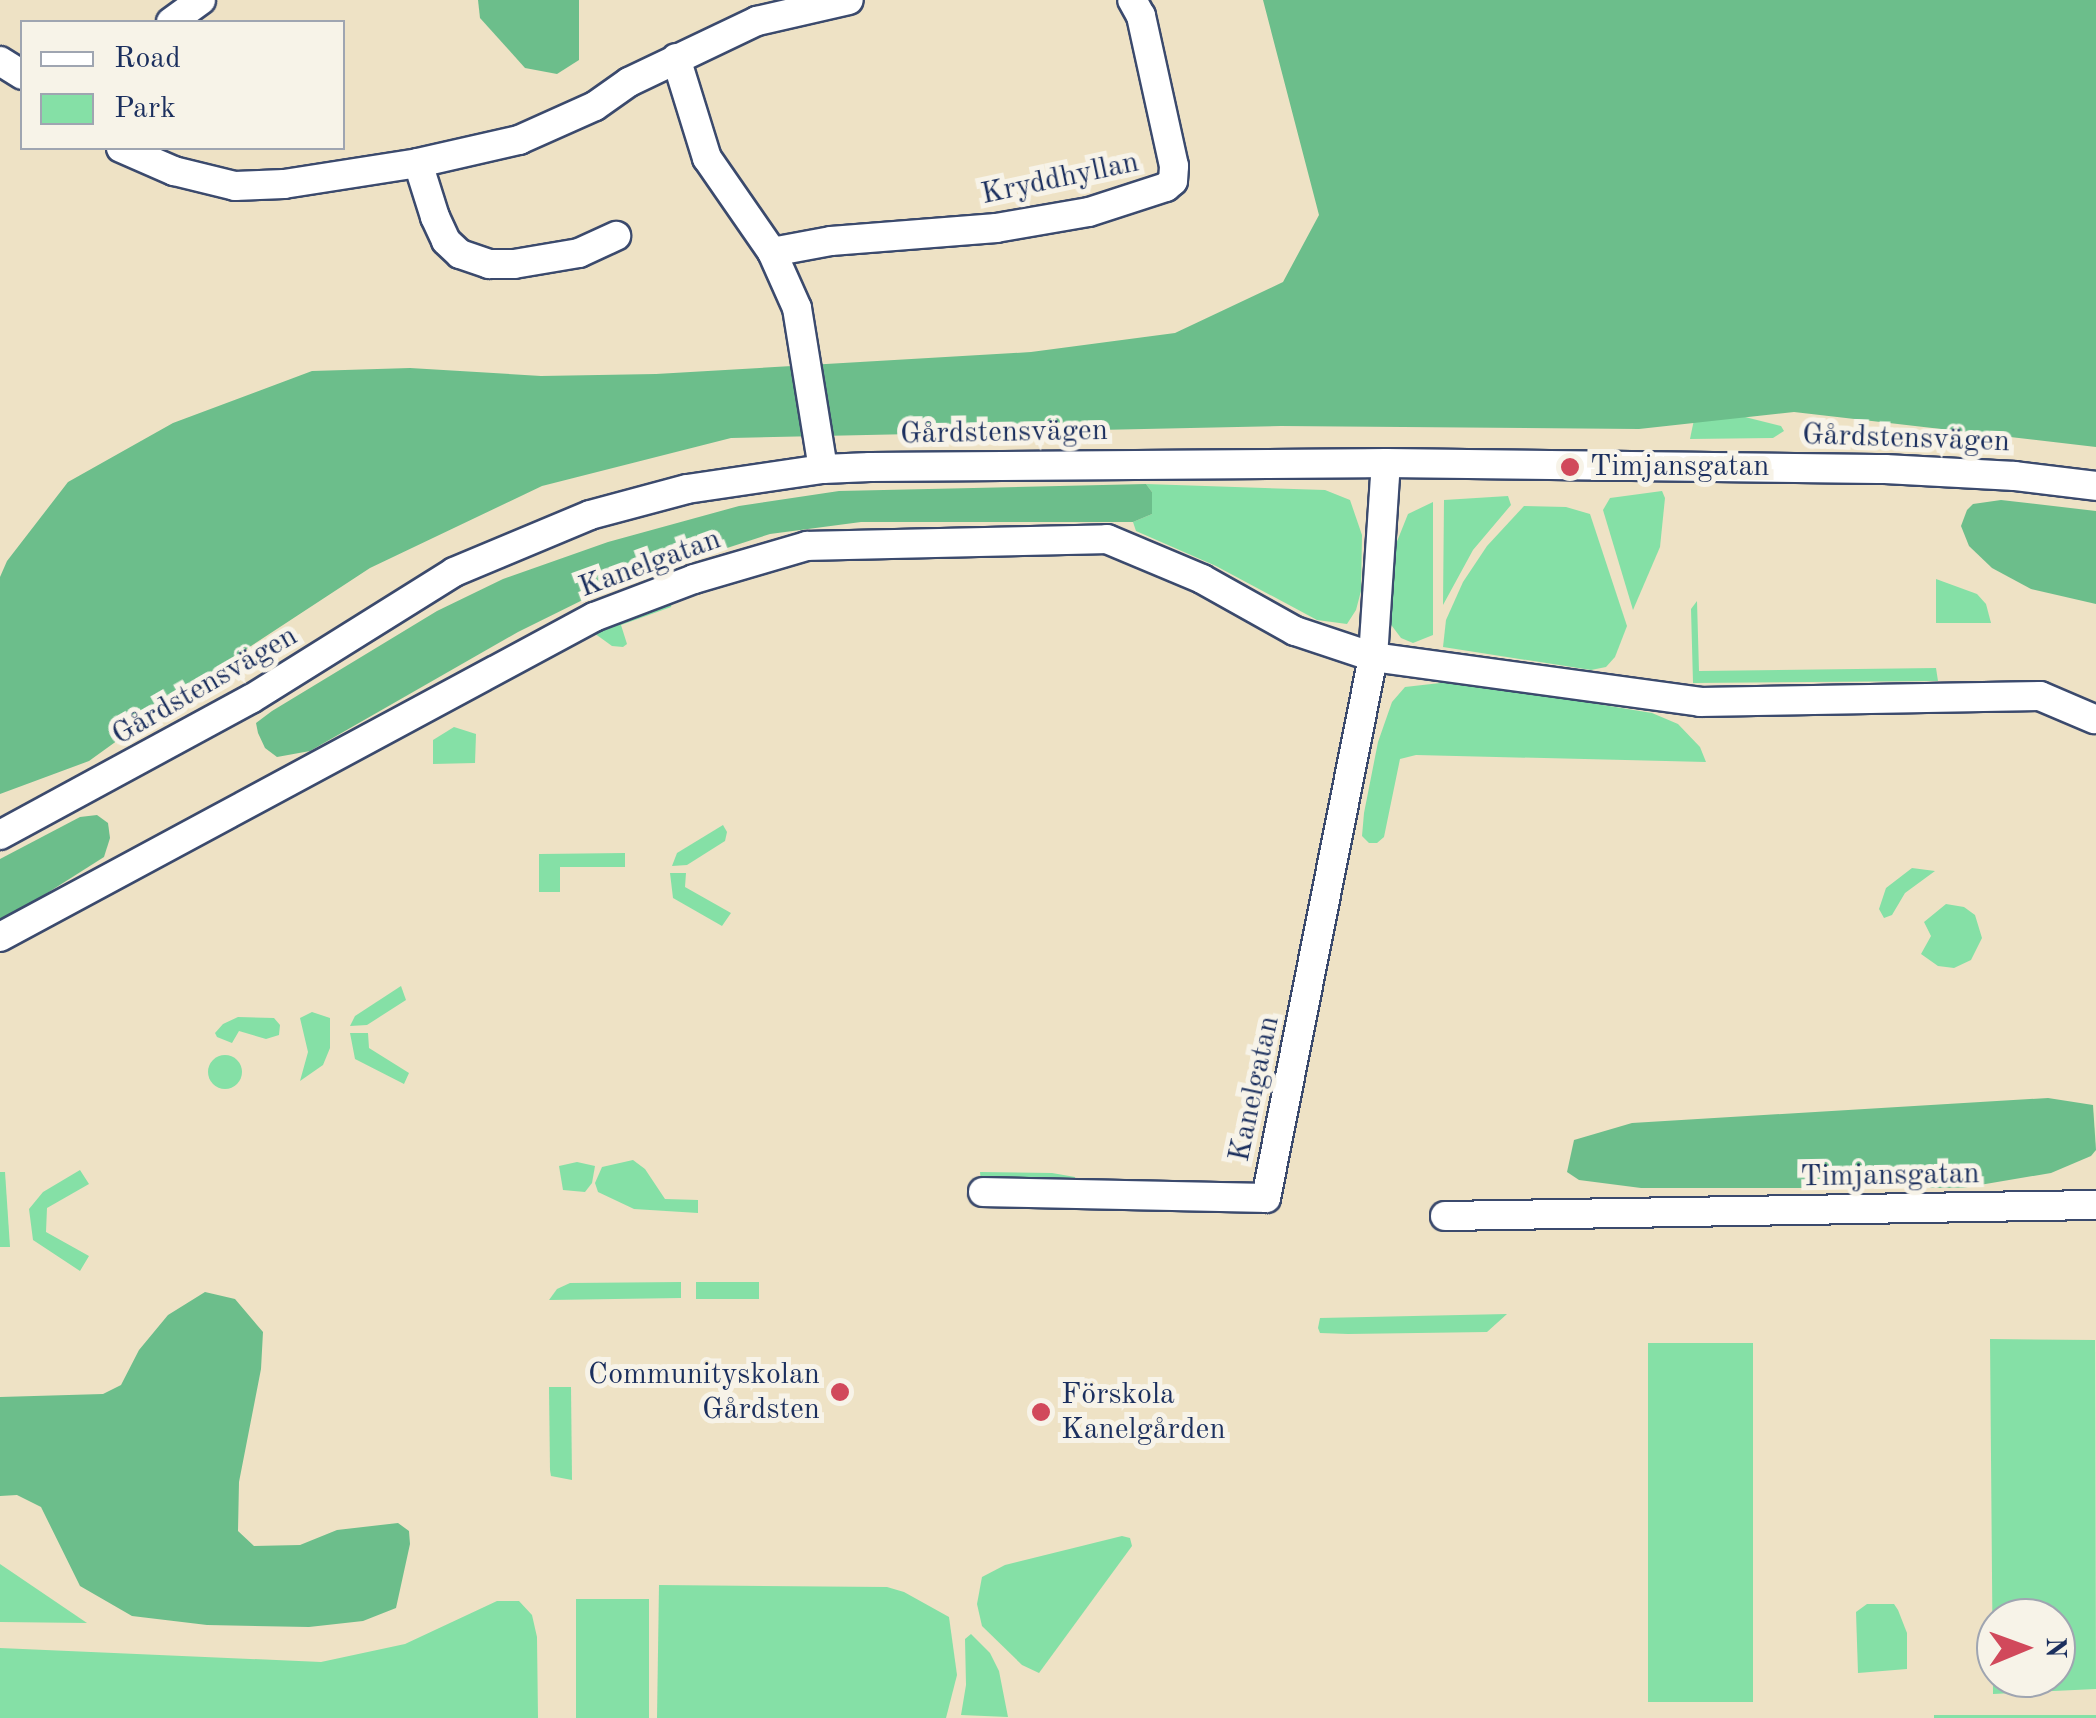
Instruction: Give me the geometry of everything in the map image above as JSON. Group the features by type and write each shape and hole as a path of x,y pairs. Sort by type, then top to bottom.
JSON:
{"street":[{"path":"174,20 201,0"},
{"path":"126,150 174,171 234,186 284,184 418,163 519,140 595,106 676,58 757,22 849,0"},
{"name":"Kryddhyllan","path":"772,252 831,242 996,228 1090,212 1166,187 1172,181 1174,166 1141,16 1132,0"},
{"path":"676,58 707,158 772,252 797,308 823,468"},
{"path":"418,163 435,218 446,241 460,254 489,264 514,264 579,253 616,236"},
{"name":"Gårdstensvägen","path":"0,834 204,726 454,572 590,515 687,489 823,468 1386,463 1884,469 2015,476 2096,486"},
{"name":"Kanelgatan","path":"984,1192 1266,1198 1373,657 1386,463"},
{"name":"Kanelgatan","path":"0,937 594,618 694,579 807,546 1107,540 1202,580 1295,631 1373,657 1700,702 2040,696 2094,720"},
{"name":"Timjansgatan","path":"1444,1216 2096,1205"}],"green space":[{"path":"478,0 579,0 579,60 557,74 525,68 480,18"},
{"path":"1263,0 2096,0 2096,447 1794,412 1639,429 1281,426 731,438 542,486 370,568 222,665 89,761 0,794 0,577 7,561 68,482 173,423 312,371 410,368 541,376 656,374 1031,352 1175,333 1283,282 1319,215"},
{"path":"1697,405 1781,426 1784,431 1773,438 1690,439"},
{"path":"1146,484 1325,490 1350,500 1362,535 1361,591 1347,624 1317,620 1216,566 1136,531 1133,522 1152,514 1152,492"},
{"path":"1146,484 1152,492 1152,514 1133,522 861,522 770,534 613,585 518,632 310,751 277,757 265,748 258,733 256,723 272,711 437,611 503,579 608,542 739,506 839,491"},
{"path":"1662,491 1665,498 1660,547 1633,610 1603,510 1610,498"},
{"path":"1508,496 1511,505 1473,550 1443,605 1444,500"},
{"path":"2001,500 2096,511 2096,604 2031,589 1992,568 1969,546 1961,526 1967,510 1973,504"},
{"path":"1433,502 1433,635 1413,643 1401,638 1389,622 1392,554 1408,514"},
{"path":"1524,506 1566,507 1590,514 1627,626 1615,657 1606,667 1591,670 1443,647 1446,620 1463,582 1487,546"},
{"path":"1936,579 1977,594 1986,604 1991,623 1936,623"},
{"path":"1697,601 1699,671 1936,668 1938,681 1693,683 1691,609"},
{"path":"672,602 671,607 621,625 627,644 623,647 612,646 594,633"},
{"path":"1458,681 1652,713 1678,724 1700,747 1706,762 1416,755 1400,759 1384,837 1369,843 1362,836 1364,813 1378,742 1392,702 1405,687"},
{"path":"454,727 476,734 475,763 433,764 433,740"},
{"path":"97,815 108,823 110,838 104,857 0,923 0,859 80,817"},
{"path":"723,825 727,832 725,841 687,865 672,866 677,853"},
{"path":"625,853 625,867 560,867 560,892 539,892 539,854"},
{"path":"1912,868 1935,871 1905,893 1892,915 1884,918 1879,909 1886,888"},
{"path":"670,873 686,873 685,887 731,913 722,926 673,898"},
{"path":"1946,904 1964,907 1975,915 1982,938 1971,960 1954,968 1938,966 1921,954 1931,936 1924,922"},
{"path":"401,986 406,1000 367,1025 350,1026 355,1016"},
{"path":"312,1012 330,1018 330,1048 323,1065 300,1081 308,1052 300,1018"},
{"path":"238,1017 274,1018 280,1025 279,1035 266,1039 239,1031 232,1043 217,1037 215,1033 223,1024"},
{"path":"350,1033 368,1033 369,1048 409,1073 404,1084 355,1059"},
{"path":"225,1055 237,1060 242,1072 237,1084 225,1089 213,1084 208,1072 213,1060"},
{"path":"2048,1098 2093,1105 2096,1150 2091,1156 2051,1173 1962,1188 1641,1188 1579,1180 1567,1172 1574,1140 1632,1123"},
{"path":"633,1160 645,1169 665,1199 698,1200 698,1213 634,1209 598,1192 595,1183 602,1167"},
{"path":"577,1162 595,1166 592,1183 585,1192 563,1190 559,1166"},
{"path":"80,1170 89,1184 47,1208 46,1232 89,1256 80,1271 33,1240 29,1209 43,1192"},
{"path":"0,1172 5,1172 10,1247 0,1247"},
{"path":"980,1172 1052,1173 1075,1177 1075,1182 981,1182"},
{"path":"681,1282 681,1298 549,1300 557,1289 570,1283"},
{"path":"696,1282 759,1282 759,1299 696,1299"},
{"path":"205,1292 235,1299 263,1332 261,1369 239,1482 238,1531 254,1546 300,1545 337,1530 398,1523 409,1531 410,1544 396,1608 363,1621 309,1627 207,1625 132,1616 80,1586 41,1507 17,1495 0,1496 0,1397 103,1394 121,1385 139,1350 168,1315"},
{"path":"1507,1314 1487,1332 1348,1334 1320,1333 1318,1328 1320,1318"},
{"path":"1990,1339 2095,1340 2096,1689 2076,1690 2076,1598 1992,1598"},
{"path":"1648,1343 1753,1343 1753,1702 1648,1702"},
{"path":"549,1387 571,1387 572,1480 551,1476"},
{"path":"1122,1536 1130,1538 1132,1546 1039,1673 1022,1665 982,1626 977,1604 982,1577 1005,1565"},
{"path":"0,1564 87,1623 0,1622"},
{"path":"659,1585 887,1587 904,1592 949,1617 957,1675 946,1718 657,1718"},
{"path":"576,1599 649,1599 649,1718 576,1718"},
{"path":"497,1601 519,1601 532,1615 537,1637 538,1718 0,1718 0,1648 321,1662 405,1644"},
{"path":"1867,1604 1894,1604 1898,1610 1907,1633 1907,1669 1858,1673 1856,1612"},
{"path":"971,1634 990,1653 999,1671 1008,1717 961,1715 966,1685 965,1639"},
{"path":"2096,1715 2096,1718 1934,1718"}],"place":[{"name":"Timjansgatan","path":"1570,467"},
{"name":"Communityskolan Gårdsten","path":"840,1392"},
{"name":"Förskola Kanelgården","path":"1041,1412"}]}
